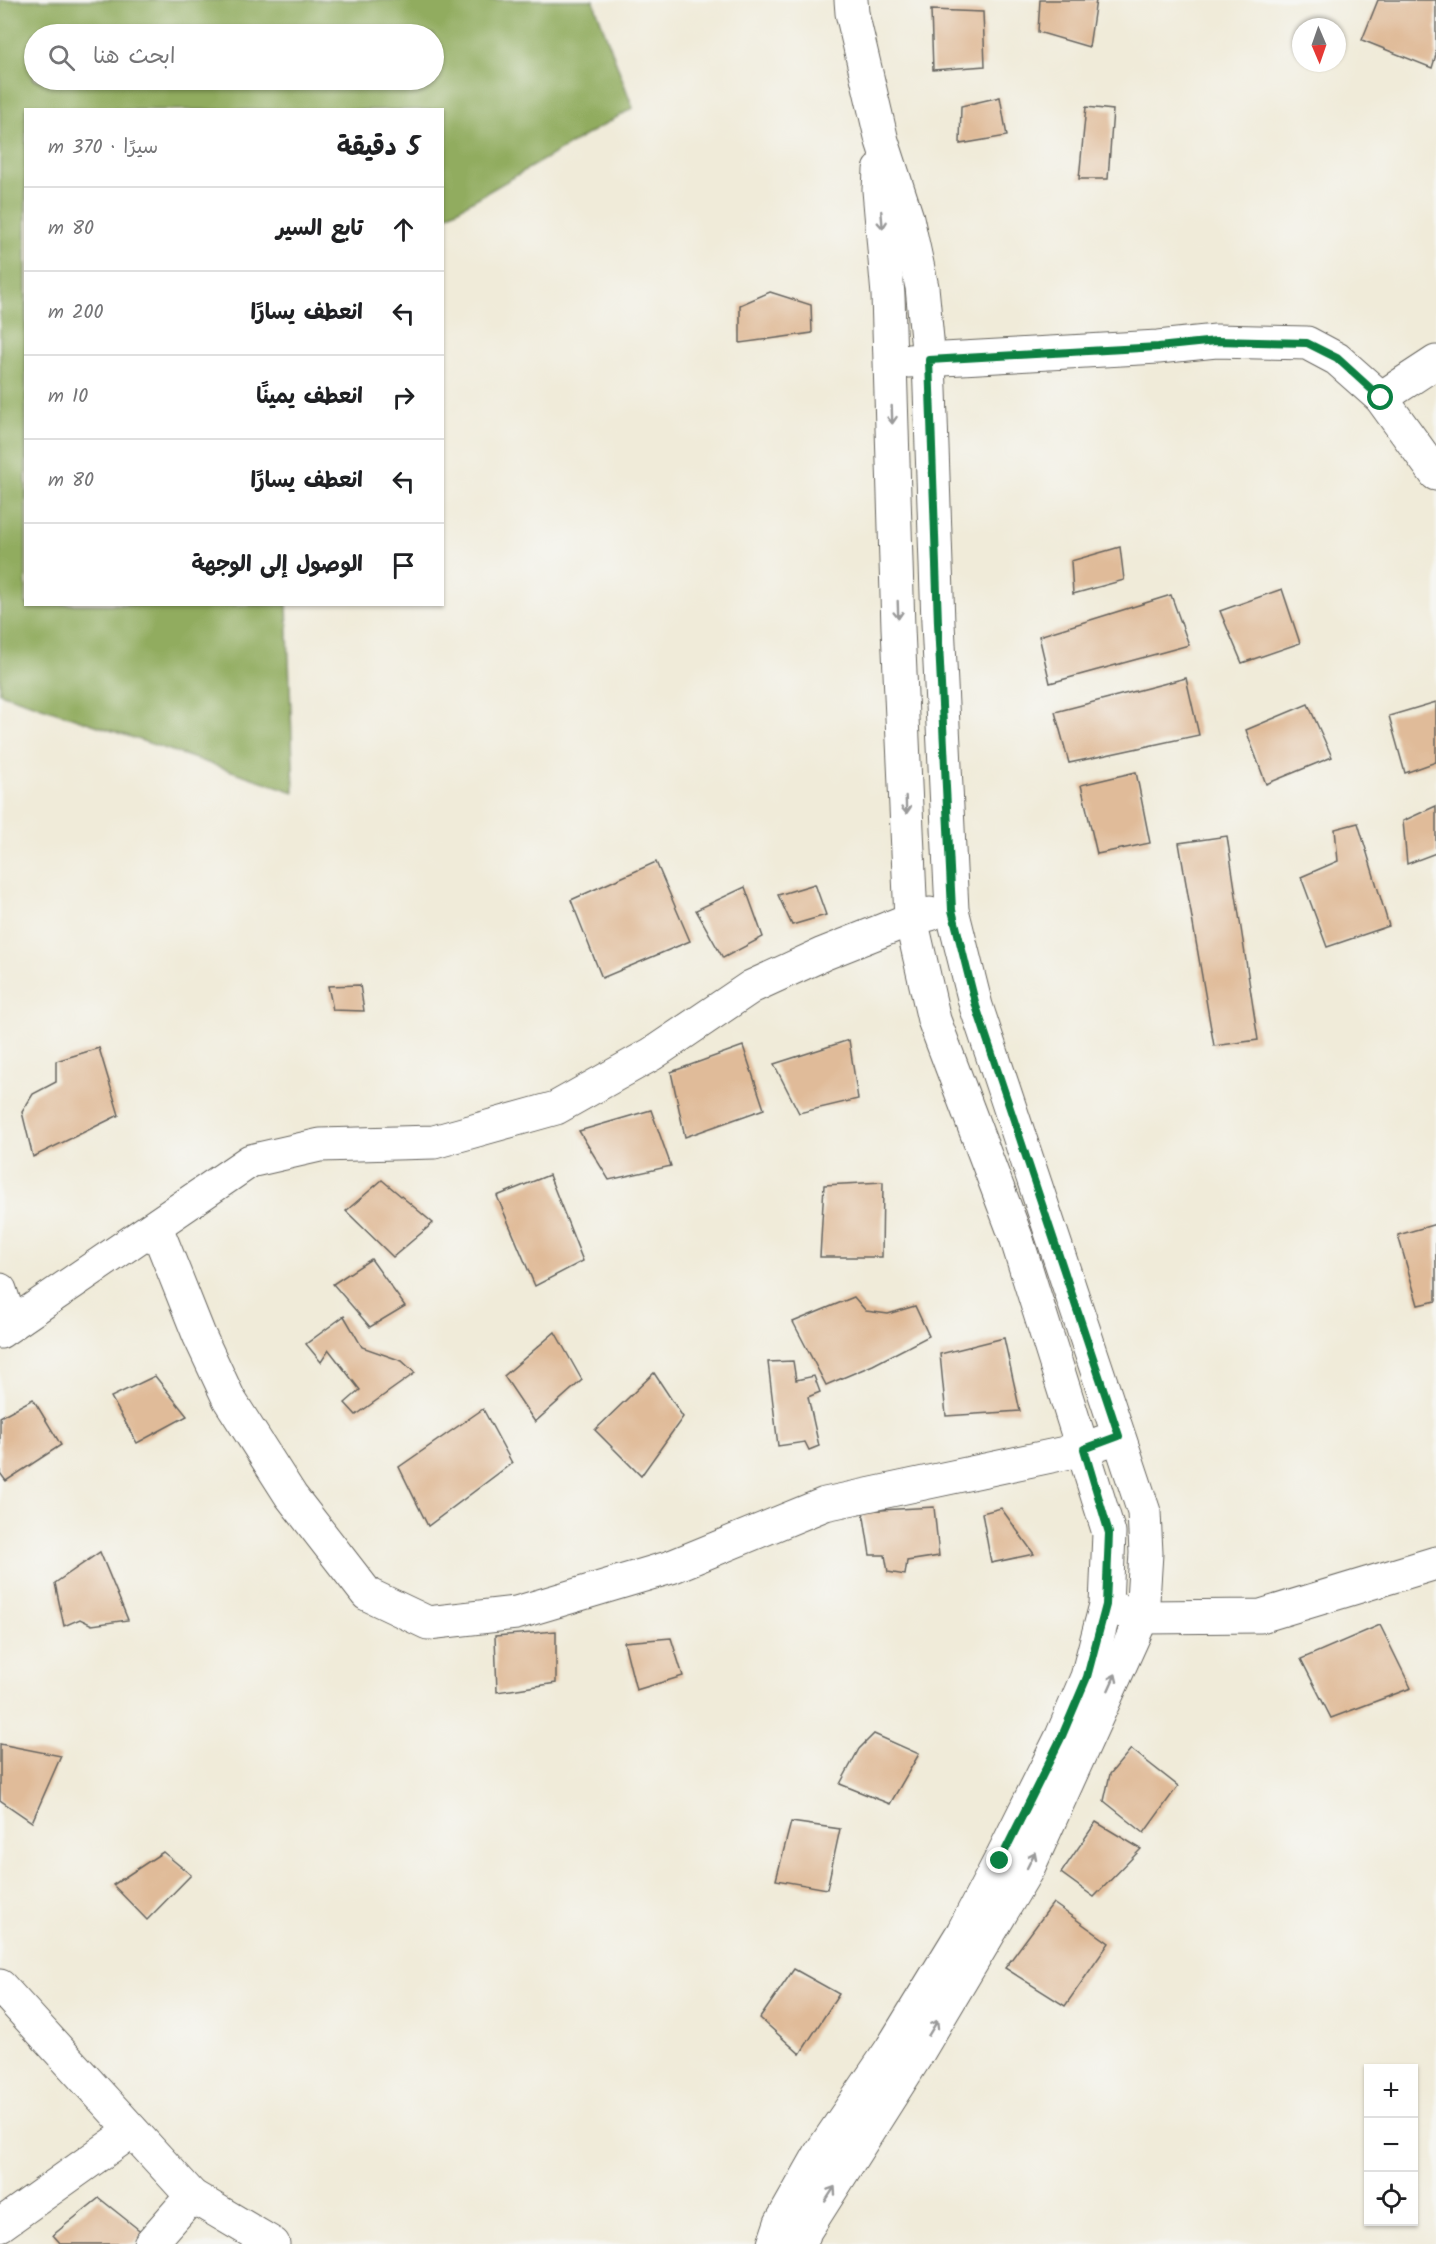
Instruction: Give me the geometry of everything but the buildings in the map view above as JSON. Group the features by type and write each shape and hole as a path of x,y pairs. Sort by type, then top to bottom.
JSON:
{"street":[{"path":"801,2244 805,2231 916,2056 1029,1866 1142,1617 1146,1553 1144,1512 976,1006 952,910 938,623 929,360 922,287 907,218 882,141 852,13 851,0"},
{"path":"774,2244 781,2223 815,2163 957,1942 995,1871 1062,1736 1087,1677 1106,1605 1109,1533 1016,1237 934,1020 910,919 888,295 879,190 882,141"},
{"path":"890,362 1158,347 1216,341 1307,343 1337,358 1381,398 1436,474"},
{"path":"1381,398 1436,362"},
{"path":"0,1290 5,1328 250,1161 320,1145 434,1142 556,1108 652,1054 751,987 823,954 910,919 952,910"},
{"path":"156,1227 198,1335 229,1399 291,1496 367,1594 428,1623 516,1613 671,1567 825,1504 1084,1449 1119,1436"},
{"path":"1106,1605 1142,1617 1262,1616 1436,1563"},
{"path":"0,1986 192,2196 273,2244"},
{"path":"0,2225 132,2131"},
{"path":"150,2244 192,2196"}],"green space":[{"path":"0,0 593,0 633,108 444,217 444,108 24,108 24,606 287,606 294,792 0,693"}],"route":[{"path":"1000,1861 1062,1736 1087,1677 1106,1605 1109,1533 1084,1449 1119,1436 976,1006 952,910 938,623 929,360 1158,347 1216,341 1263,340 1307,343 1337,358 1381,398"}]}
